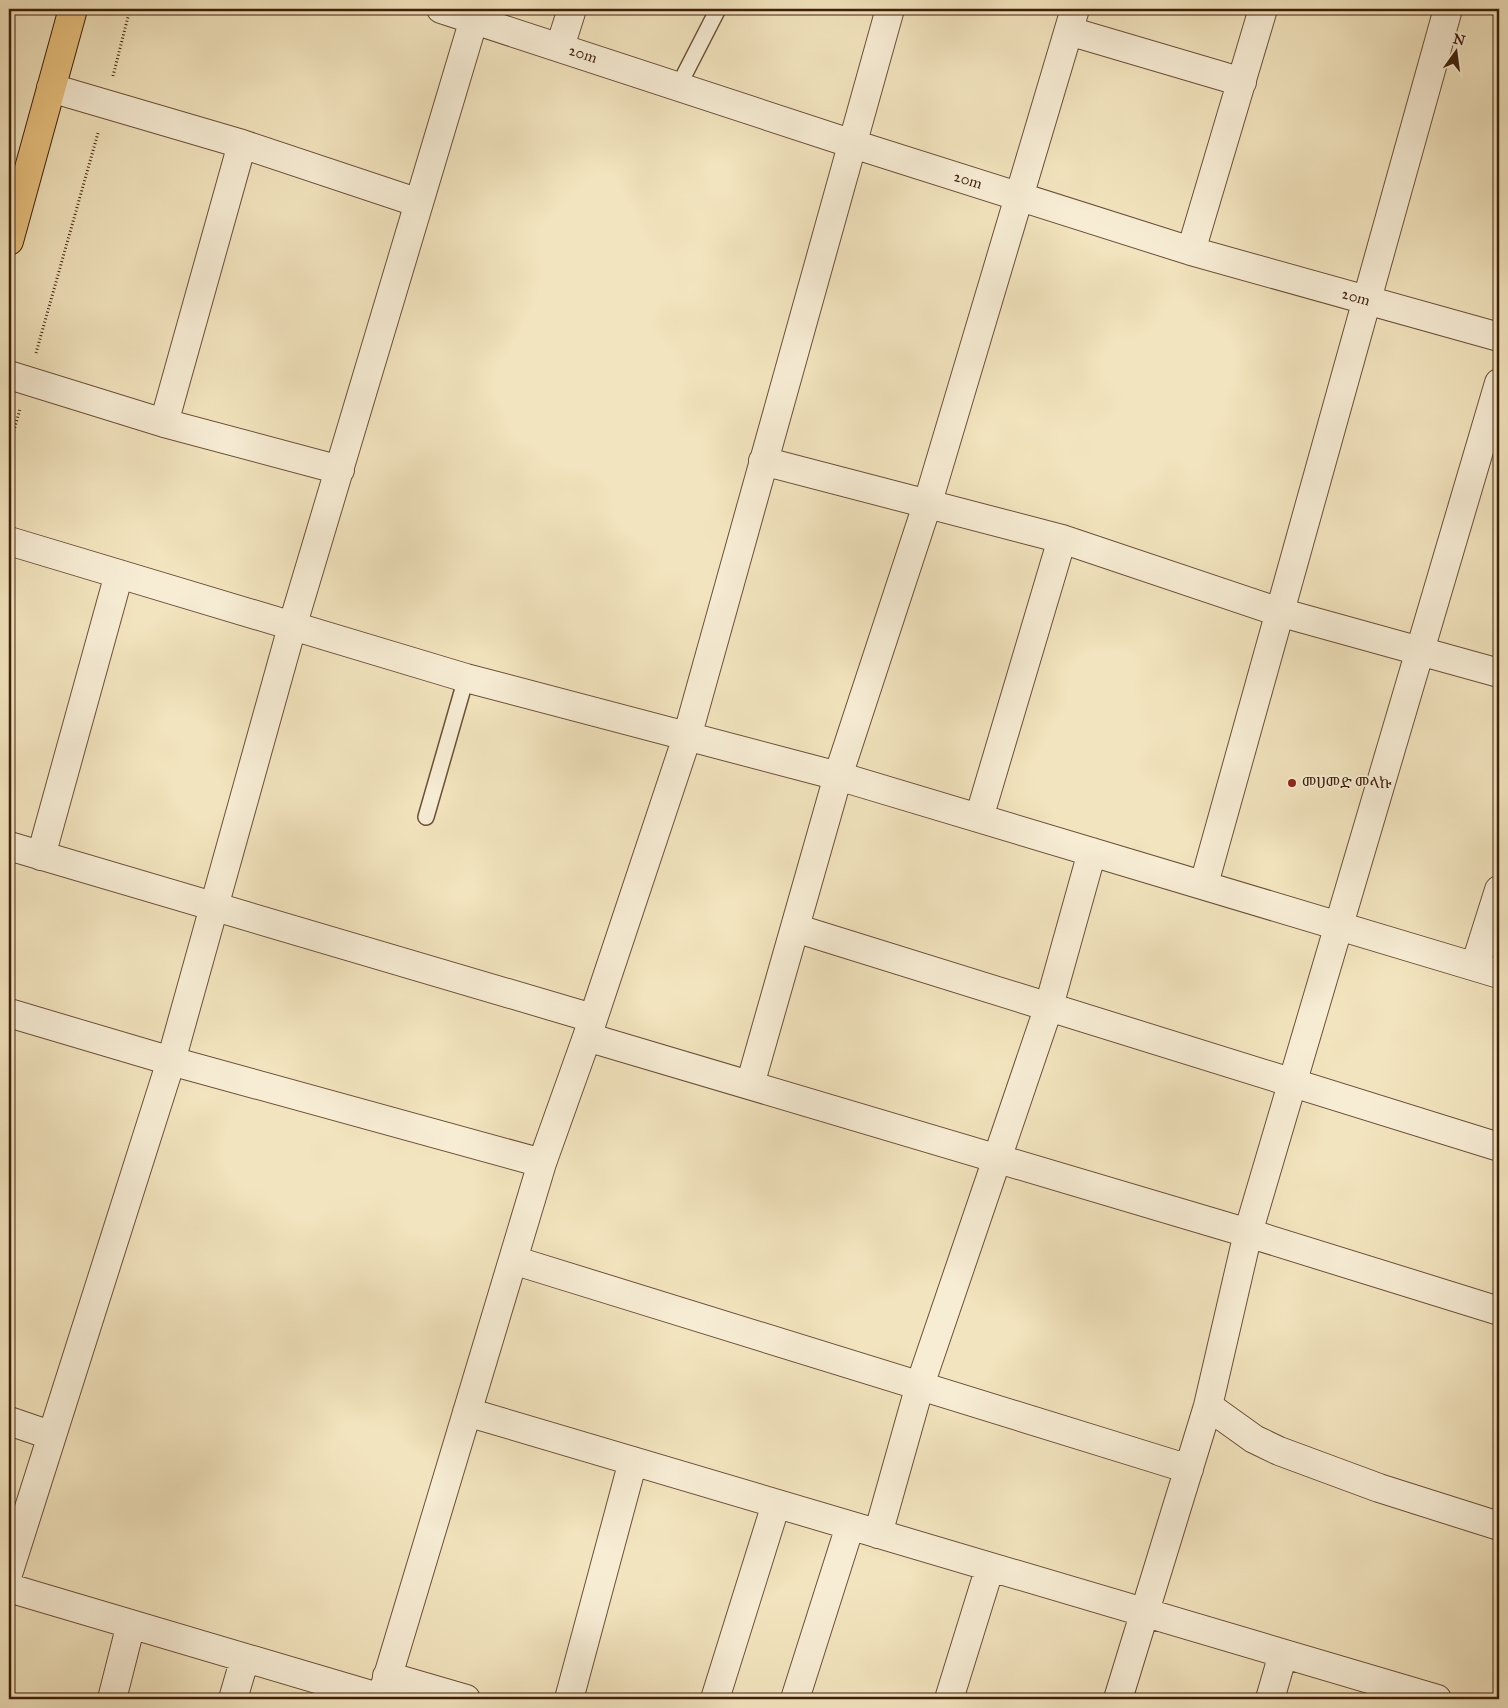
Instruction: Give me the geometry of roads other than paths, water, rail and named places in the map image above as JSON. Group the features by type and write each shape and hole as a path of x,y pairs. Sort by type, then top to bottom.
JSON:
{"main road":[{"path":"9,241 73,9"}],"street":[{"name":"20m","path":"441,9 476,14 560,47 853,144 1191,251 1499,337"},
{"path":"560,47 572,9"},
{"path":"383,1691 542,1163 687,738 762,461 890,9"},
{"path":"1191,251 1263,9"},
{"path":"1204,884 1365,300 1448,9"},
{"path":"9,1571 50,1434 171,1061 216,907 292,627 476,14"},
{"path":"750,1085 838,776 928,502 1072,20 1242,82"},
{"path":"51,88 242,144 419,203"},
{"path":"164,423 242,144"},
{"path":"19,378 164,423 340,470"},
{"path":"1118,1699 1208,1406 1248,1233 1499,383"},
{"path":"762,461 928,502 1062,539 1279,612 1499,673"},
{"path":"979,818 1062,539"},
{"path":"9,541 466,678 687,738 838,776 1487,970 1499,890"},
{"path":"41,856 119,574"},
{"path":"9,846 216,907 589,1028 750,1085 1498,1306"},
{"path":"878,1534 920,1385 1048,1006 1092,852"},
{"path":"795,928 1499,1147"},
{"path":"9,1013 171,1061 542,1163"},
{"path":"512,1260 1189,1469"},
{"path":"1208,1406 1254,1439 1279,1450 1379,1488 1499,1526"},
{"path":"467,1412 1432,1698"},
{"path":"9,1421 50,1434"},
{"path":"569,1699 633,1461"},
{"path":"715,1699 776,1504"},
{"path":"795,1699 850,1526"},
{"path":"949,1699 990,1567"},
{"path":"9,1588 245,1658 383,1691 466,1699"},
{"path":"112,1699 131,1624"},
{"path":"1270,1699 1282,1654"},
{"path":"233,1699 245,1658"}],"lane":[{"path":"679,85 718,9"},
{"path":"426,817 466,678"}],"place":[{"name":"መሀመድ መላኩ","path":"1292,783"}]}
